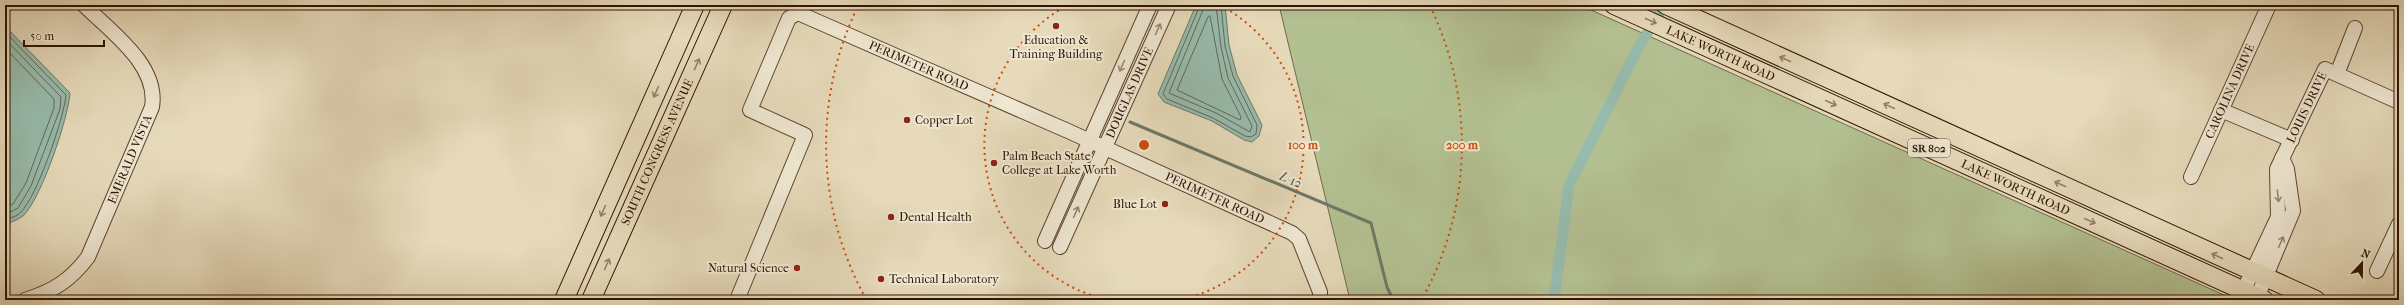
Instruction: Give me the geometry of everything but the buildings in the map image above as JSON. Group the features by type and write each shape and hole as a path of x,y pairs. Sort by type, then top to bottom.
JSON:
{"main road":[{"name":"SOUTH CONGRESS AVENUE","path":"564,300 695,5"},
{"name":"SOUTH CONGRESS AVENUE","path":"591,300 724,5"},
{"name":"LAKE WORTH ROAD","path":"1666,5 2316,300"},
{"name":"LAKE WORTH ROAD","path":"1617,6 2252,297"},
{"path":"1751,67 1773,68 1823,86 1846,86"}],"street":[{"name":"EMERALD VISTA","path":"25,300 64,283 75,274 88,257 152,107 154,93 142,64 84,5"},
{"name":"DOUGLAS DRIVE","path":"1045,241 1150,5"},
{"name":"DOUGLAS DRIVE","path":"1060,247 1169,5"},
{"name":"CAROLINA DRIVE","path":"2191,177 2269,5"},
{"name":"PERIMETER ROAD","path":"737,300 805,135 750,110 789,18 795,14 806,15 1090,140 1292,233 1299,239 1320,292 1320,300"},
{"name":"LOUIS DRIVE","path":"2337,74 2356,28"},
{"name":"LOUIS DRIVE","path":"2252,297 2278,217 2277,175 2282,158 2326,69 2399,102"},
{"path":"2221,110 2292,140"},
{"path":"2378,271 2399,224"}],"shaded area":[{"path":"1279,5 1580,5 2235,300 1350,300"}],"water":[{"path":"1196,5 1225,5 1229,45 1237,75 1262,125 1259,136 1252,142 1244,140 1212,121 1164,102 1158,94"},
{"path":"5,26 70,93 53,157 38,192 24,215 5,225"}],"waterway":[{"path":"1554,300 1569,185 1636,52 1664,5"},
{"name":"L-12","path":"1130,122 1371,223 1387,287 1393,300"}],"place":[{"name":"Education & Training Building","path":"1056,26"},
{"name":"Copper Lot","path":"907,120"},
{"name":"Palm Beach State College at Lake Worth","path":"994,163"},
{"name":"Blue Lot","path":"1165,204"},
{"name":"Dental Health","path":"891,217"},
{"name":"Natural Science","path":"797,268"},
{"name":"Technical Laboratory","path":"881,279"}]}
